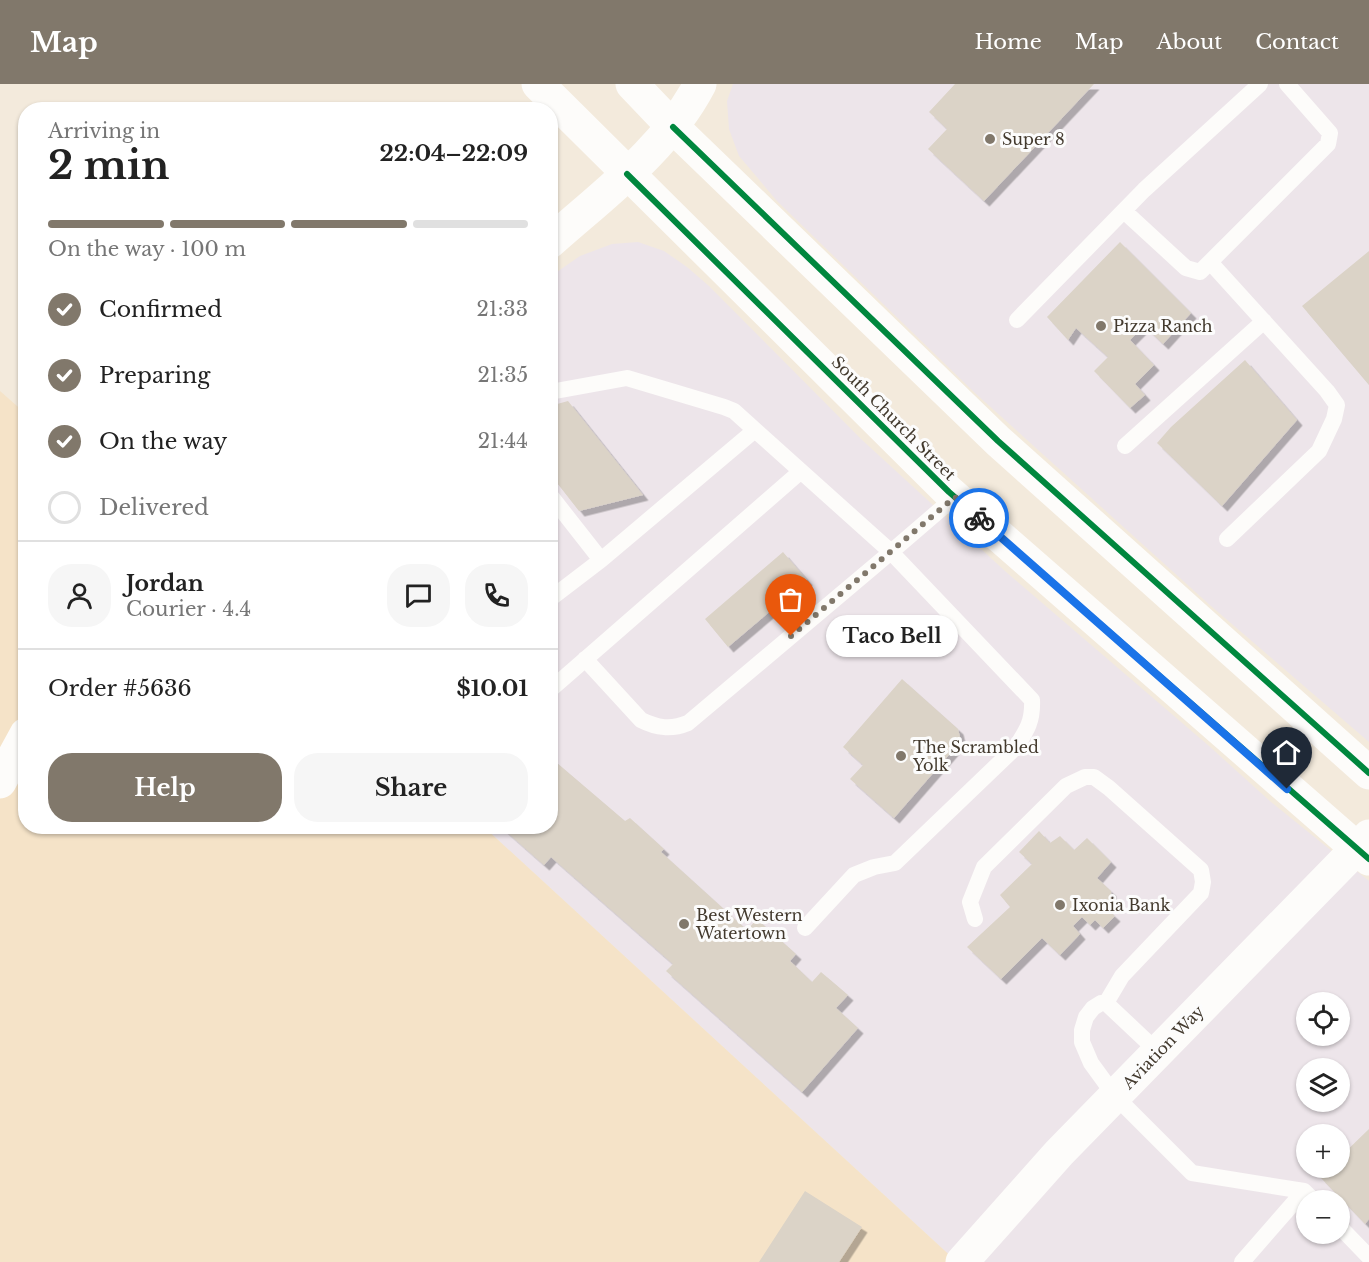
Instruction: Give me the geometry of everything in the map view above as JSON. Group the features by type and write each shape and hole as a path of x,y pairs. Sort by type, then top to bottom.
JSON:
{"main road":[{"name":"South Church Street","path":"538,84 556,102"},
{"path":"632,84 673,127 998,441 1369,773"},
{"path":"558,235 627,174 673,127 700,84"},
{"name":"South Church Street","path":"558,104 955,497 1365,849"},
{"path":"0,782 18,749"},
{"name":"Aviation Way","path":"962,1262 1059,1153 1158,1052 1365,849"}],"lane":[{"path":"1017,320 1124,211 1260,84"},
{"path":"1124,211 1186,268 1200,272 1328,144 1330,133 1287,84"},
{"path":"1210,262 1327,392 1336,405 1319,451 1227,539"},
{"path":"1125,446 1264,321"},
{"path":"558,391 627,378 734,411 891,552 1032,700 1033,714 1028,729 1016,747 895,863 873,867 854,876 805,928"},
{"path":"558,593 601,560 755,430"},
{"path":"558,683 800,472"},
{"path":"585,659 641,720 653,726 678,727 688,723 955,497"},
{"path":"558,505 601,560"},
{"path":"975,919 970,902 984,867 1066,786 1085,777 1094,777 1201,870 1203,882 1201,893 1122,976 1106,1003"},
{"path":"1158,1052 1106,1003 1093,1008 1086,1017 1082,1030 1082,1042 1090,1063 1115,1096 1192,1173 1296,1193"},
{"path":"1242,1262 1296,1209"},
{"path":"1350,1237 1369,1257"}],"shaded area":[{"path":"733,84 1369,84 1369,742 1211,606 975,393 777,201 739,156 729,129 727,101"},
{"path":"638,242 664,251 687,267 709,286 861,439 1005,571 1271,802 1369,881 1369,1262 957,1262 492,834 558,834 558,271 580,256 612,244"},
{"path":"0,391 18,407 18,834 492,834 957,1262 0,1262"}],"building":[{"name":"Super 8","path":"955,84 1094,84 984,201 928,149 947,129 929,112"},
{"path":"1120,242 1191,313 1163,344 1144,326 1130,340 1154,365 1135,384 1145,395 1130,408 1094,371 1108,357 1076,328 1068,340 1047,317"},
{"path":"1369,251 1369,385 1302,306"},
{"path":"1245,360 1297,420 1222,506 1157,443 1171,427"},
{"path":"568,401 643,495 579,511 558,484 558,404"},
{"path":"783,552 807,580 728,647 705,619"},
{"name":"The Scrambled Yolk","path":"902,679 958,729 961,741 894,818 850,779 863,765 843,747"},
{"name":"Best Western Watertown","path":"558,764 625,821 630,818 664,849 661,852 747,930 757,919 796,954 790,961 812,982 821,972 848,995 836,1008 858,1028 802,1092 666,971 673,964 551,857 544,865 509,834 558,834"},
{"name":"Ixonia Bank","path":"1039,831 1050,843 1060,836 1074,850 1087,838 1111,862 1097,878 1111,891 1112,904 1107,909 1115,916 1103,928 1095,920 1090,925 1082,917 1073,926 1080,934 1060,955 1042,938 1001,979 967,947 1010,907 1000,895 1032,864 1019,852"},
{"path":"1369,1129 1369,1219 1365,1224 1350,1208 1350,1190 1332,1190 1321,1178 1350,1178 1350,1147"},
{"path":"805,1191 862,1227 839,1262 759,1262"}],"cycle path":[{"path":"673,127 998,441 1369,773"},
{"path":"627,174 949,492 1369,859"}],"way so far":[{"path":"791,636 955,497 979,518"}],"place":[{"name":"Super 8","path":"990,139"},
{"name":"Pizza Ranch","path":"1101,326"},
{"name":"Taco Bell","path":"791,636"},
{"name":"The Scrambled Yolk","path":"901,756"},
{"name":"Ixonia Bank","path":"1060,905"},
{"name":"Best Western Watertown","path":"684,924"}],"route":[{"path":"979,518 1287,789"}]}
